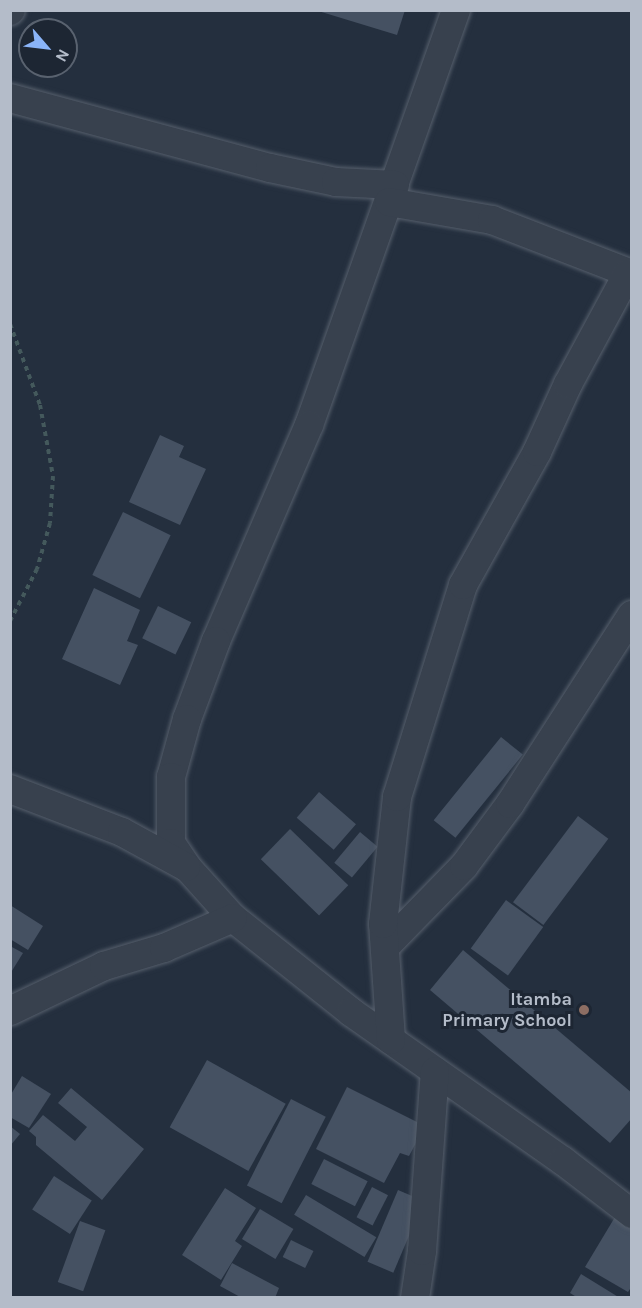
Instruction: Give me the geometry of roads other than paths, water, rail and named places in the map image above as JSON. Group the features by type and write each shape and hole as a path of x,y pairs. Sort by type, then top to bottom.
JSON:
{"street":[{"path":"456,10 309,425 216,641 187,719 171,777 171,843 187,867 233,918 391,1040 632,1214"},
{"path":"10,98 270,168 392,194 492,220 630,274 568,384 537,452 463,585 397,797 383,924 391,1040"},
{"path":"385,947 464,866 510,804 632,615"},
{"path":"10,789 123,832 187,867"},
{"path":"10,1011 104,966 164,948 233,918"},
{"path":"415,1298 422,1251 435,1071"}],"place":[{"name":"Itamba Primary School","path":"584,1010"}]}
